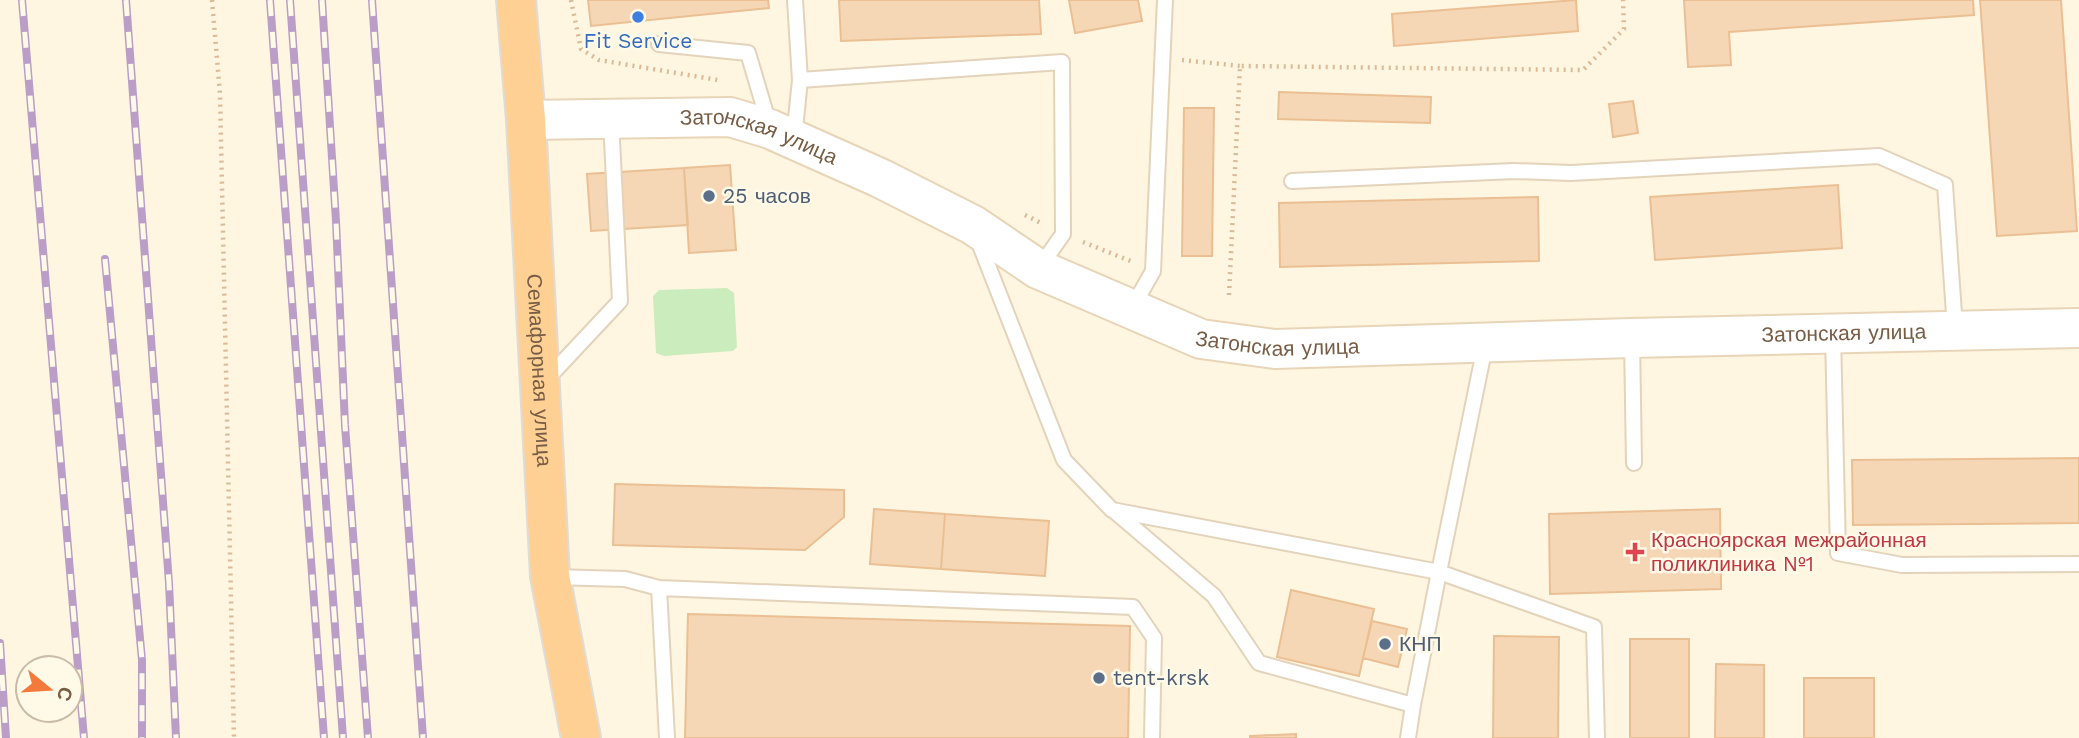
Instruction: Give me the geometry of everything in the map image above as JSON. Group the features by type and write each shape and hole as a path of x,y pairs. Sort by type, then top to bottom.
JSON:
{"highway":[{"name":"Семафорная улица","path":"516,0 526,120 550,576 581,738"}],"main road":[{"name":"Затонская улица","path":"526,120 730,117 782,134 880,178 973,225 1038,269 1201,340 1275,349 2079,328"}],"lane":[{"path":"782,134 800,80 795,0"},
{"path":"1131,310 1153,271 1165,0"},
{"path":"659,44 748,53 782,134"},
{"path":"800,80 1062,62 1063,234 1038,269"},
{"path":"540,387 620,301 611,118"},
{"path":"1292,181 1514,171 1571,173 1879,156 1945,185 1955,331"},
{"path":"973,225 1064,460 1112,510 1214,596 1259,663 1413,705"},
{"path":"1833,334 1839,553 1902,565 2079,564"},
{"path":"1632,338 1634,463"},
{"path":"1408,738 1486,343"},
{"path":"1112,510 1439,572 1594,627 1597,738"},
{"path":"550,576 625,579 659,588 1133,607 1154,638 1152,738"},
{"path":"659,588 667,738"}],"path":[{"path":"212,0 220,94 234,738"},
{"path":"1161,58 1240,66 1583,70 1623,29 1623,0"},
{"path":"1229,295 1240,66"}],"green space":[{"path":"727,288 734,293 737,347 733,351 664,356 656,353 653,296 659,290"}],"building":[{"name":"Fit Service","path":"588,0 768,0 769,8 591,26"},
{"path":"839,0 1039,0 1041,34 841,41"},
{"path":"1069,0 1138,0 1142,21 1075,33"},
{"path":"1576,0 1578,31 1394,46 1392,14"},
{"path":"1684,0 1973,0 1974,15 1729,32 1731,65 1688,67"},
{"path":"1980,0 2061,0 2077,231 1997,236"},
{"path":"1279,92 1431,97 1430,123 1278,119"},
{"path":"1633,101 1638,133 1613,137 1609,104"},
{"path":"1184,108 1214,108 1212,256 1182,256"},
{"name":"25 часов","path":"730,165 736,250 689,253 684,168"},
{"path":"684,168 688,225 591,231 587,174"},
{"path":"1838,185 1842,248 1655,260 1650,197"},
{"path":"1538,197 1539,261 1280,267 1279,203"},
{"path":"2079,458 2079,523 1853,525 1852,460"},
{"path":"615,484 844,490 844,517 805,550 613,545"},
{"path":"874,509 945,514 941,569 870,564"},
{"name":"Красноярская межрайонная поликлиника №1","path":"1720,509 1721,589 1550,594 1549,514"},
{"path":"945,514 1049,521 1045,576 941,569"},
{"path":"1291,590 1374,609 1359,676 1277,657"},
{"path":"688,614 1130,626 1128,738 685,738"},
{"name":"КНП","path":"1372,621 1407,629 1398,667 1363,658"},
{"path":"1494,636 1559,637 1558,738 1493,738"},
{"path":"1630,639 1689,639 1689,738 1630,738"},
{"path":"1716,664 1764,665 1764,738 1715,738"},
{"path":"1804,678 1874,678 1874,738 1804,738"},
{"path":"1296,734 1296,738 1250,738 1250,736"}],"railway":[{"path":"22,0 84,738"},
{"path":"126,0 169,583 176,738"},
{"path":"270,0 324,738"},
{"path":"290,0 343,738"},
{"path":"322,0 345,425 368,738"},
{"path":"372,0 423,738"},
{"path":"105,259 142,660 142,738"},
{"path":"0,643 6,738"}],"place":[{"name":"Fit Service","path":"638,17"},
{"name":"25 часов","path":"709,196"},
{"name":"Красноярская межрайонная поликлиника №1","path":"1635,552"},
{"name":"КНП","path":"1385,644"},
{"name":"tent-krsk","path":"1099,678"}]}
